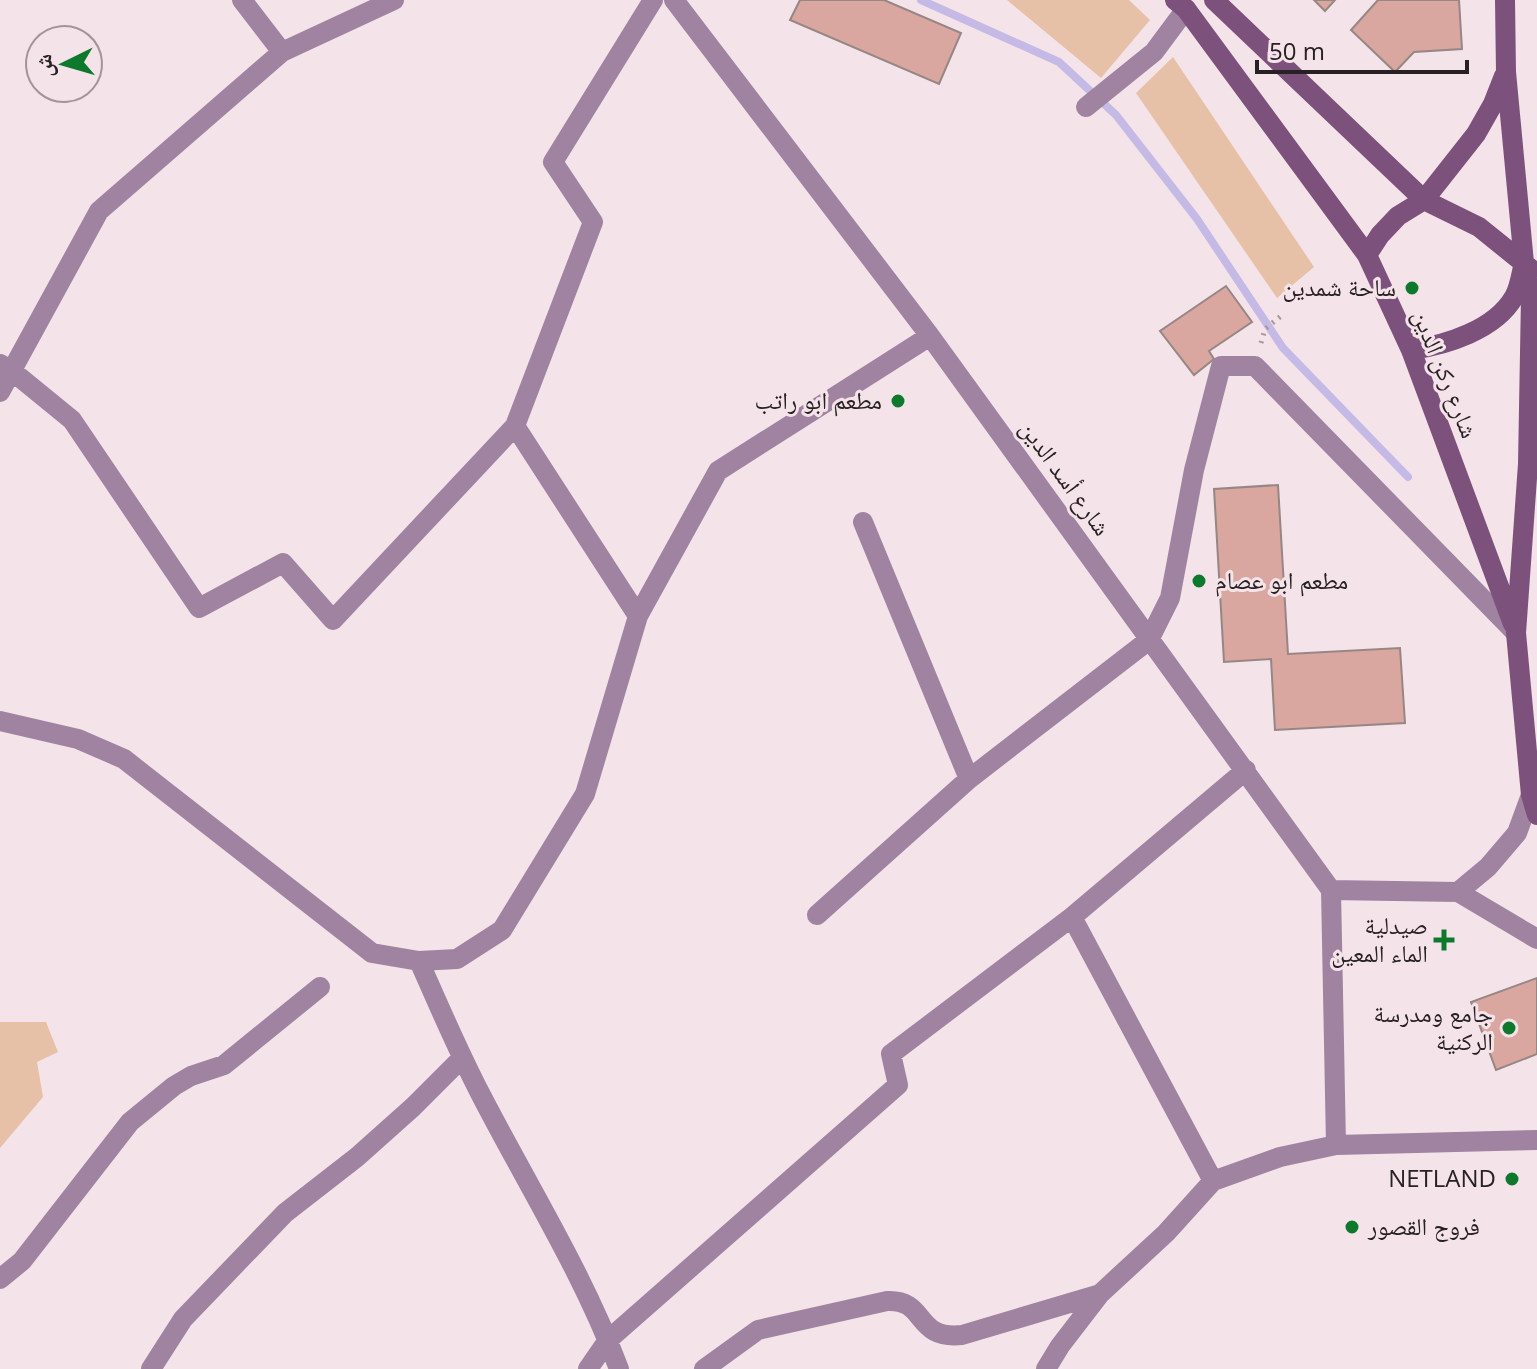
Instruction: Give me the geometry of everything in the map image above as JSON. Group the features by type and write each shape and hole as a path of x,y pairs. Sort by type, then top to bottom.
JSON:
{"main road":[{"path":"1214,0 1424,200 1479,227 1531,269"},
{"path":"1505,0 1506,72 1531,269 1528,464 1516,633 1534,805"},
{"name":"شارع ركن الدين","path":"1180,5 1367,255 1411,350 1516,633"},
{"path":"1367,255 1398,216 1424,200 1476,134 1506,72"},
{"path":"1411,350 1440,346 1468,335 1493,319 1514,297 1531,269"}],"street":[{"path":"242,0 282,52"},
{"path":"0,392 6,367 99,211 282,52 394,0"},
{"path":"6,367 72,420 199,608 283,563 333,620 515,426 593,222 553,162 653,0"},
{"name":"شارع أسد الدين","path":"674,0 930,336 1331,890"},
{"path":"1086,107 1154,52 1180,5"},
{"path":"0,721 78,739 124,759 372,953 419,961 457,959 502,930 585,794 638,616 718,471 930,336"},
{"path":"817,915 969,779 1149,640 1170,598 1194,470 1221,366 1255,366 1516,633"},
{"path":"515,426 638,616"},
{"path":"863,522 969,779"},
{"path":"588,1369 608,1340 898,1085 891,1054 1072,917 1246,770"},
{"path":"1458,892 1488,867 1517,833 1534,805"},
{"path":"1336,1145 1331,890 1458,892 1537,939"},
{"path":"1072,917 1213,1181"},
{"path":"419,961 462,1058 556,1232 619,1369"},
{"path":"0,1279 22,1261 130,1122 174,1086 191,1076 224,1065 320,987"},
{"path":"151,1369 183,1319 285,1213 402,1117 462,1058"},
{"path":"1046,1369 1100,1294 1166,1233 1213,1181 1280,1157 1336,1145 1537,1140"},
{"path":"704,1369 758,1330 887,1301 902,1300 933,1333 947,1337 1100,1294"}],"path":[{"path":"1255,366 1265,329 1281,316"}],"shaded area":[{"path":"1007,0 1129,0 1150,20 1101,78"},
{"path":"1173,57 1314,267 1277,298 1136,93"},
{"path":"0,1022 46,1022 58,1052 37,1062 43,1097 0,1148"}],"building":[{"path":"800,0 884,0 961,33 939,84 790,20"},
{"path":"1314,0 1335,0 1325,11"},
{"path":"1378,0 1459,0 1462,49 1414,52 1395,72 1351,30"},
{"path":"1226,286 1252,322 1209,351 1214,359 1194,375 1160,331"},
{"path":"1278,485 1288,654 1400,648 1405,723 1275,730 1271,659 1224,662 1214,489"},
{"name":"جامع ومدرسة الركنية","path":"1537,978 1537,1054 1496,1070 1471,1002"}],"waterway":[{"path":"921,0 1059,62 1116,115 1197,219 1283,348 1408,477"}],"place":[{"name":"ساحة شمدين","path":"1412,288"},
{"name":"مطعم ابو راتب","path":"898,401"},
{"name":"مطعم ابو عصام","path":"1199,581"},
{"name":"صيدلية الماء المعين","path":"1444,940"},
{"name":"جامع ومدرسة الركنية","path":"1509,1028"},
{"name":"NETLAND","path":"1512,1179"},
{"name":"فروج القصور","path":"1352,1227"}]}
